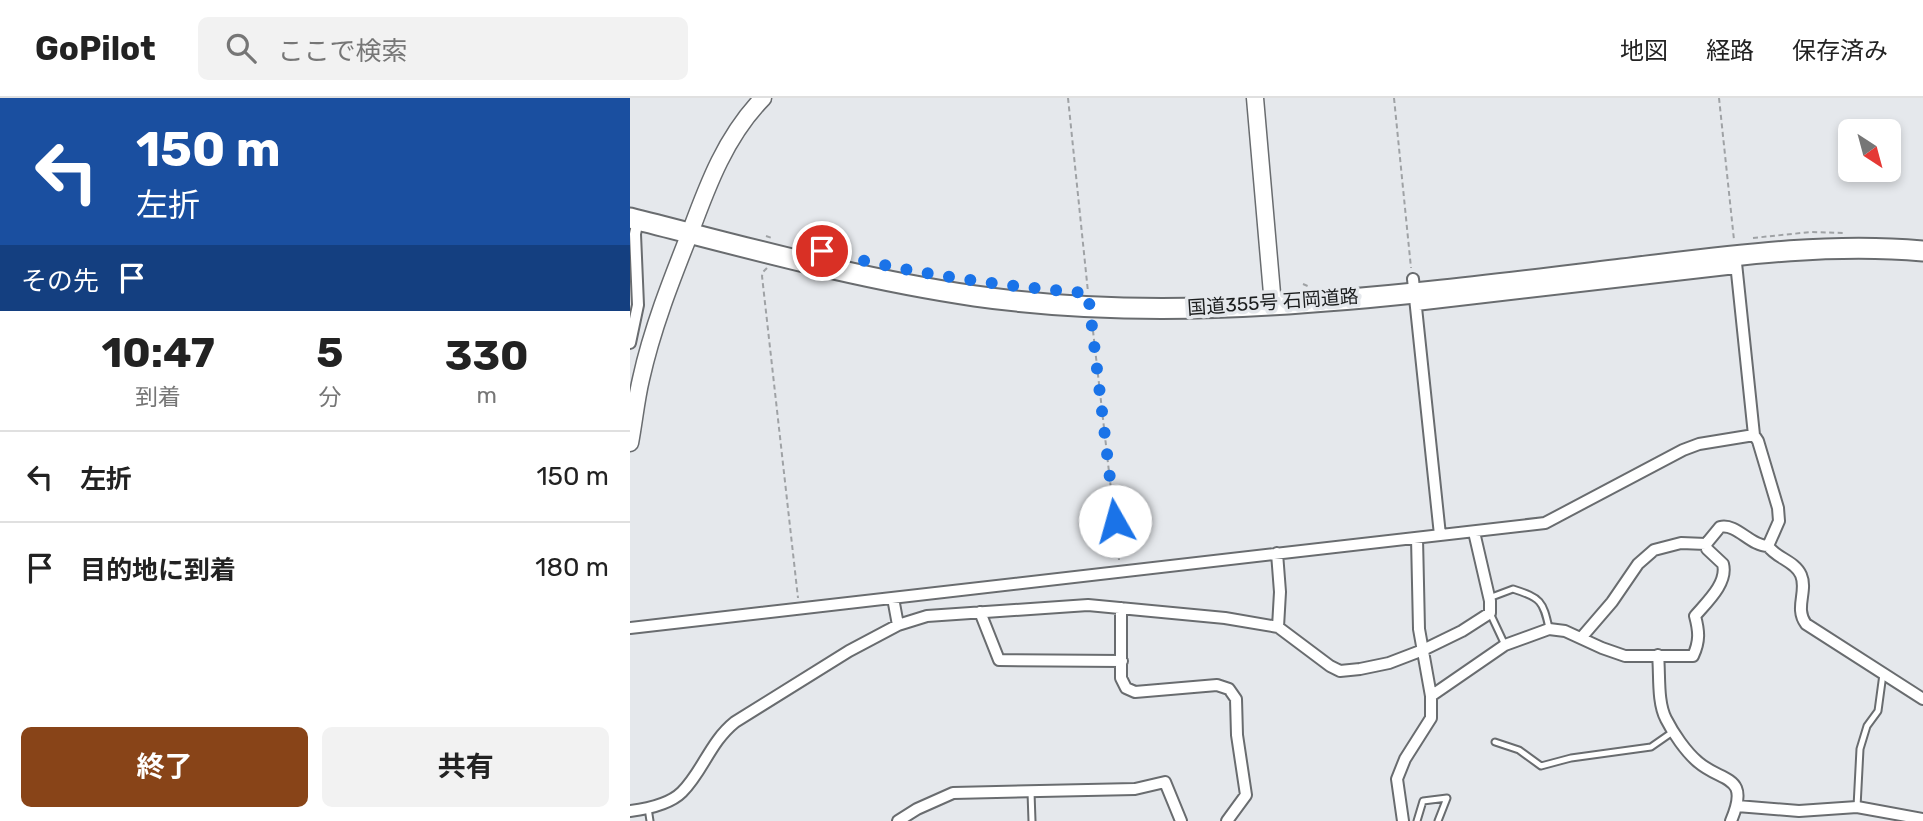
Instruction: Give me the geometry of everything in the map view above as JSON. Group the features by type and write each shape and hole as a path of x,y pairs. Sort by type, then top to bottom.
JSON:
{"highway":[{"name":"国道355号 石岡道路","path":"634,219 812,265 932,289 1023,302 1091,307 1273,305 1736,261 1817,248 1859,247 1923,251"}],"street":[{"path":"630,443 648,352 664,299 689,233 725,149 748,113 763,98"},
{"path":"1255,98 1273,305"},
{"path":"630,343 638,305 634,219"},
{"path":"1736,261 1754,435 1779,508 1779,521 1768,546"},
{"path":"1415,292 1440,535"},
{"path":"630,628 1553,521 1683,450 1699,444 1754,435"},
{"path":"1706,544 1723,525 1760,546 1768,546"},
{"path":"630,811 648,808 680,794 721,733 735,722 849,651 898,625 927,617 1066,606 1121,608 1225,618 1278,627 1340,671 1388,663 1462,631 1490,613 1474,532"},
{"path":"1403,821 1397,779 1405,759 1431,718 1431,696 1419,629 1417,538"},
{"path":"1581,638 1612,602 1638,564 1654,550 1681,543 1706,544"},
{"path":"1431,696 1505,645 1549,629 1560,629 1625,656 1693,656 1698,646 1699,633 1695,616 1714,593 1724,574 1723,564 1707,549 1706,544"},
{"path":"1768,546 1801,575 1800,614 1805,624 1923,699"},
{"path":"1277,553 1280,592 1278,627"},
{"path":"893,598 898,625"},
{"path":"1121,608 1121,678 1126,688 1135,692 1217,685 1229,689 1236,699 1237,735 1246,795 1227,821"},
{"path":"981,612 999,660 1122,661"},
{"path":"1658,655 1662,708 1674,732 1699,764 1728,778 1735,788 1737,806 1731,821"},
{"path":"898,821 953,793 1135,789 1166,782 1181,821"},
{"path":"1737,806 1800,816 1857,807 1923,819"}],"lane":[{"path":"1489,598 1513,589 1535,598 1544,605 1549,629"},
{"path":"1490,613 1505,645"},
{"path":"1857,807 1860,749 1867,726 1878,710 1883,674"},
{"path":"1495,742 1519,750 1541,766 1571,758 1651,747 1674,732"},
{"path":"1031,792 1032,821"},
{"path":"1417,821 1423,801 1447,798 1438,821"},
{"path":"648,808 650,821"}],"path":[{"path":"1068,98 1121,571"},
{"path":"1394,98 1415,292"},
{"path":"1719,98 1736,261"},
{"path":"766,236 775,239"},
{"path":"769,267 762,272 762,276 799,609"}],"route":[{"path":"822,251 917,273 1088,293 1115,521"}]}
